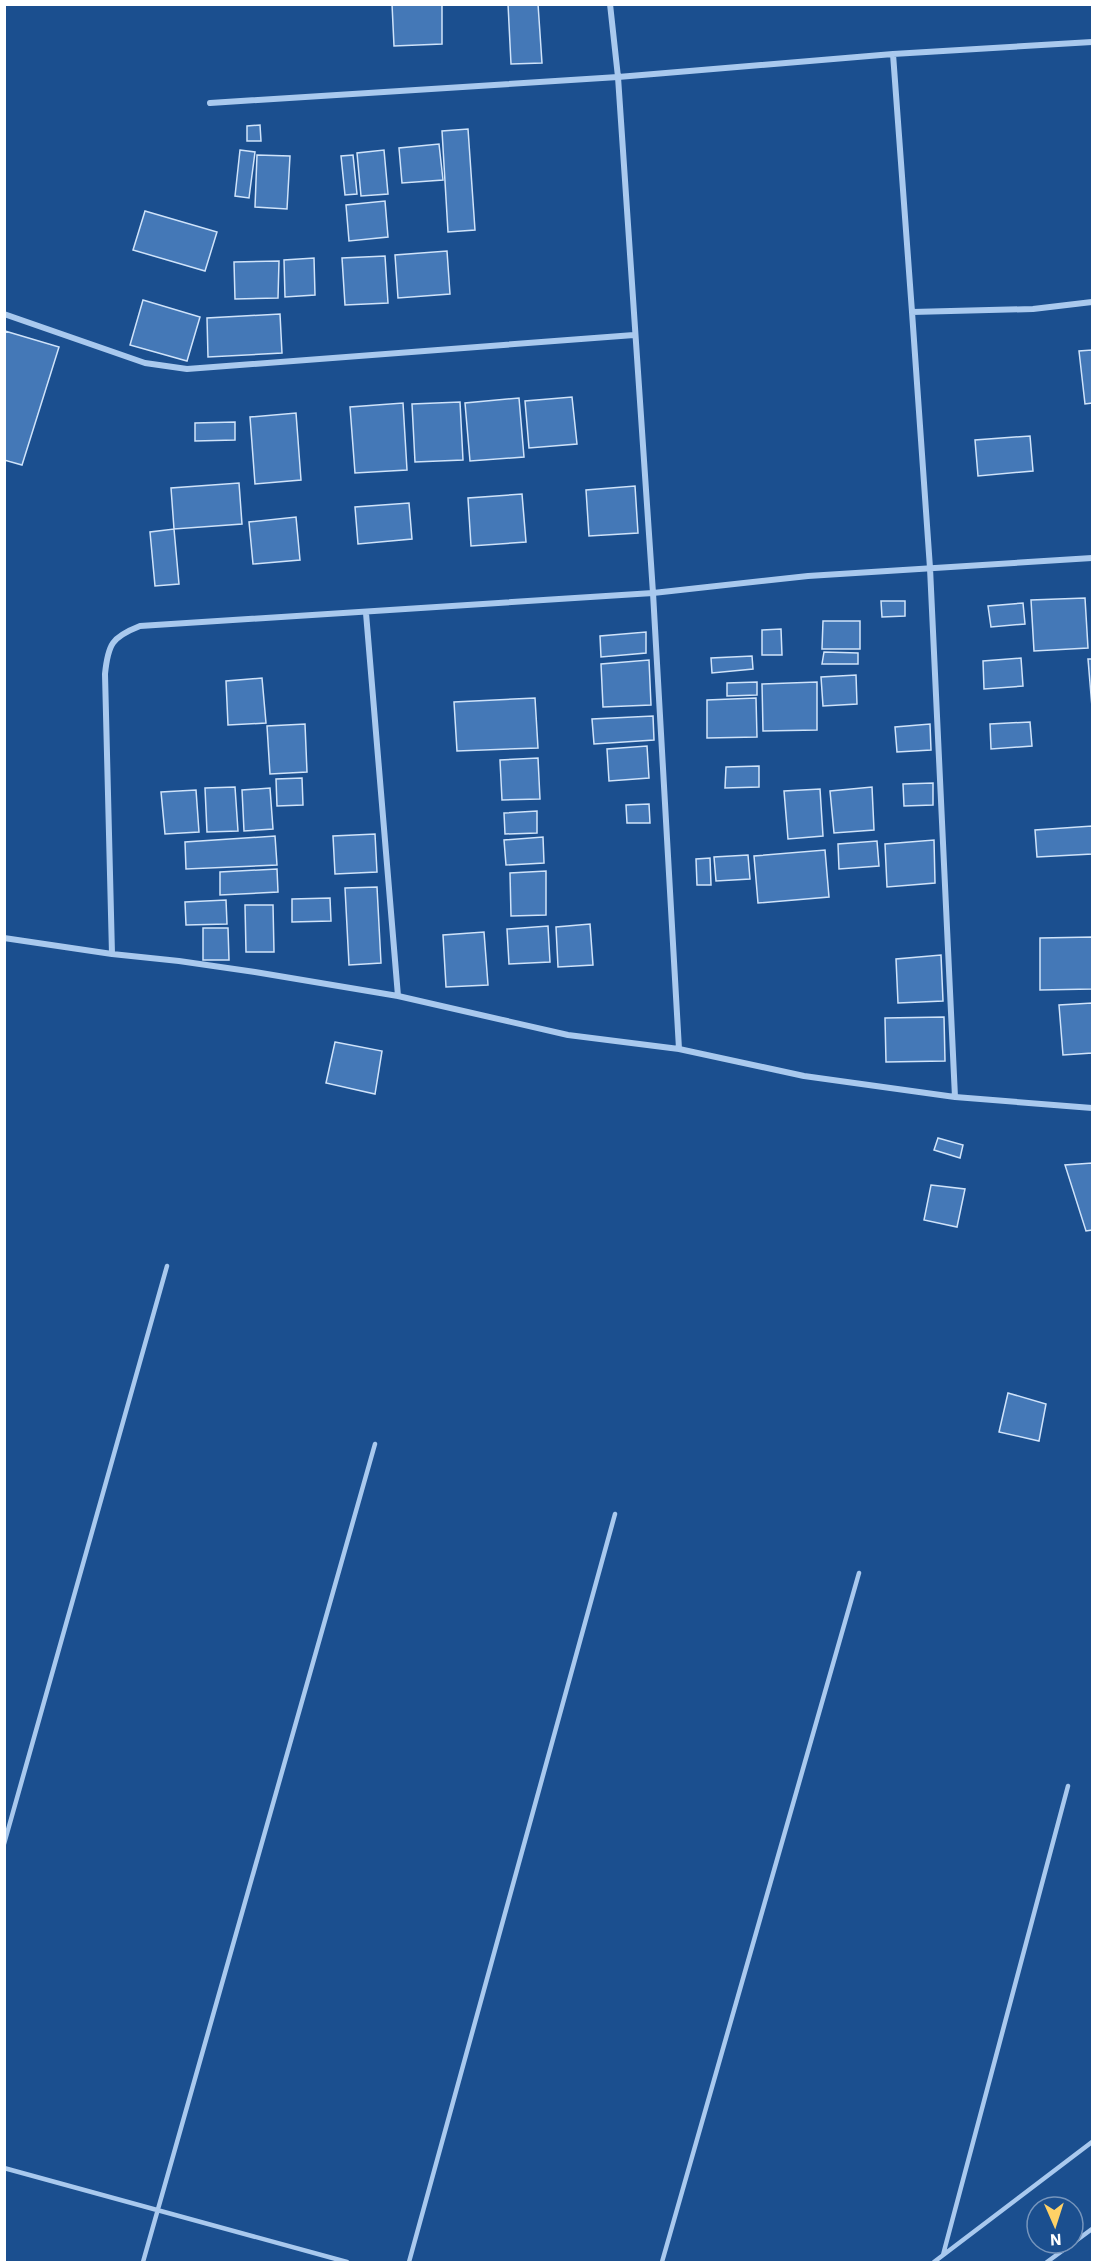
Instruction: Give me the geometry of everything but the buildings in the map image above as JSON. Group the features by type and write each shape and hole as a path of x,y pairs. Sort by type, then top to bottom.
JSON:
{"street":[{"path":"610,4 618,77 653,593 679,1049"},
{"path":"210,103 618,77 893,54 1092,42"},
{"path":"893,54 930,568 955,1097"},
{"path":"912,312 1033,309 1092,303"},
{"path":"4,314 145,363 187,369 634,335"},
{"path":"112,954 105,674 110,644 122,633 140,626 653,593 808,576 1092,558"},
{"path":"366,613 398,996"},
{"path":"4,938 179,961 398,996 568,1035 679,1049 804,1076 955,1097 1092,1108"}],"lane":[{"path":"4,1844 167,1266"},
{"path":"143,2262 375,1444"},
{"path":"409,2262 615,1514"},
{"path":"662,2262 859,1573"},
{"path":"943,2255 1068,1786"},
{"path":"934,2262 1092,2142"},
{"path":"4,2168 346,2262"},
{"path":"1047,2262 1092,2229"}]}
